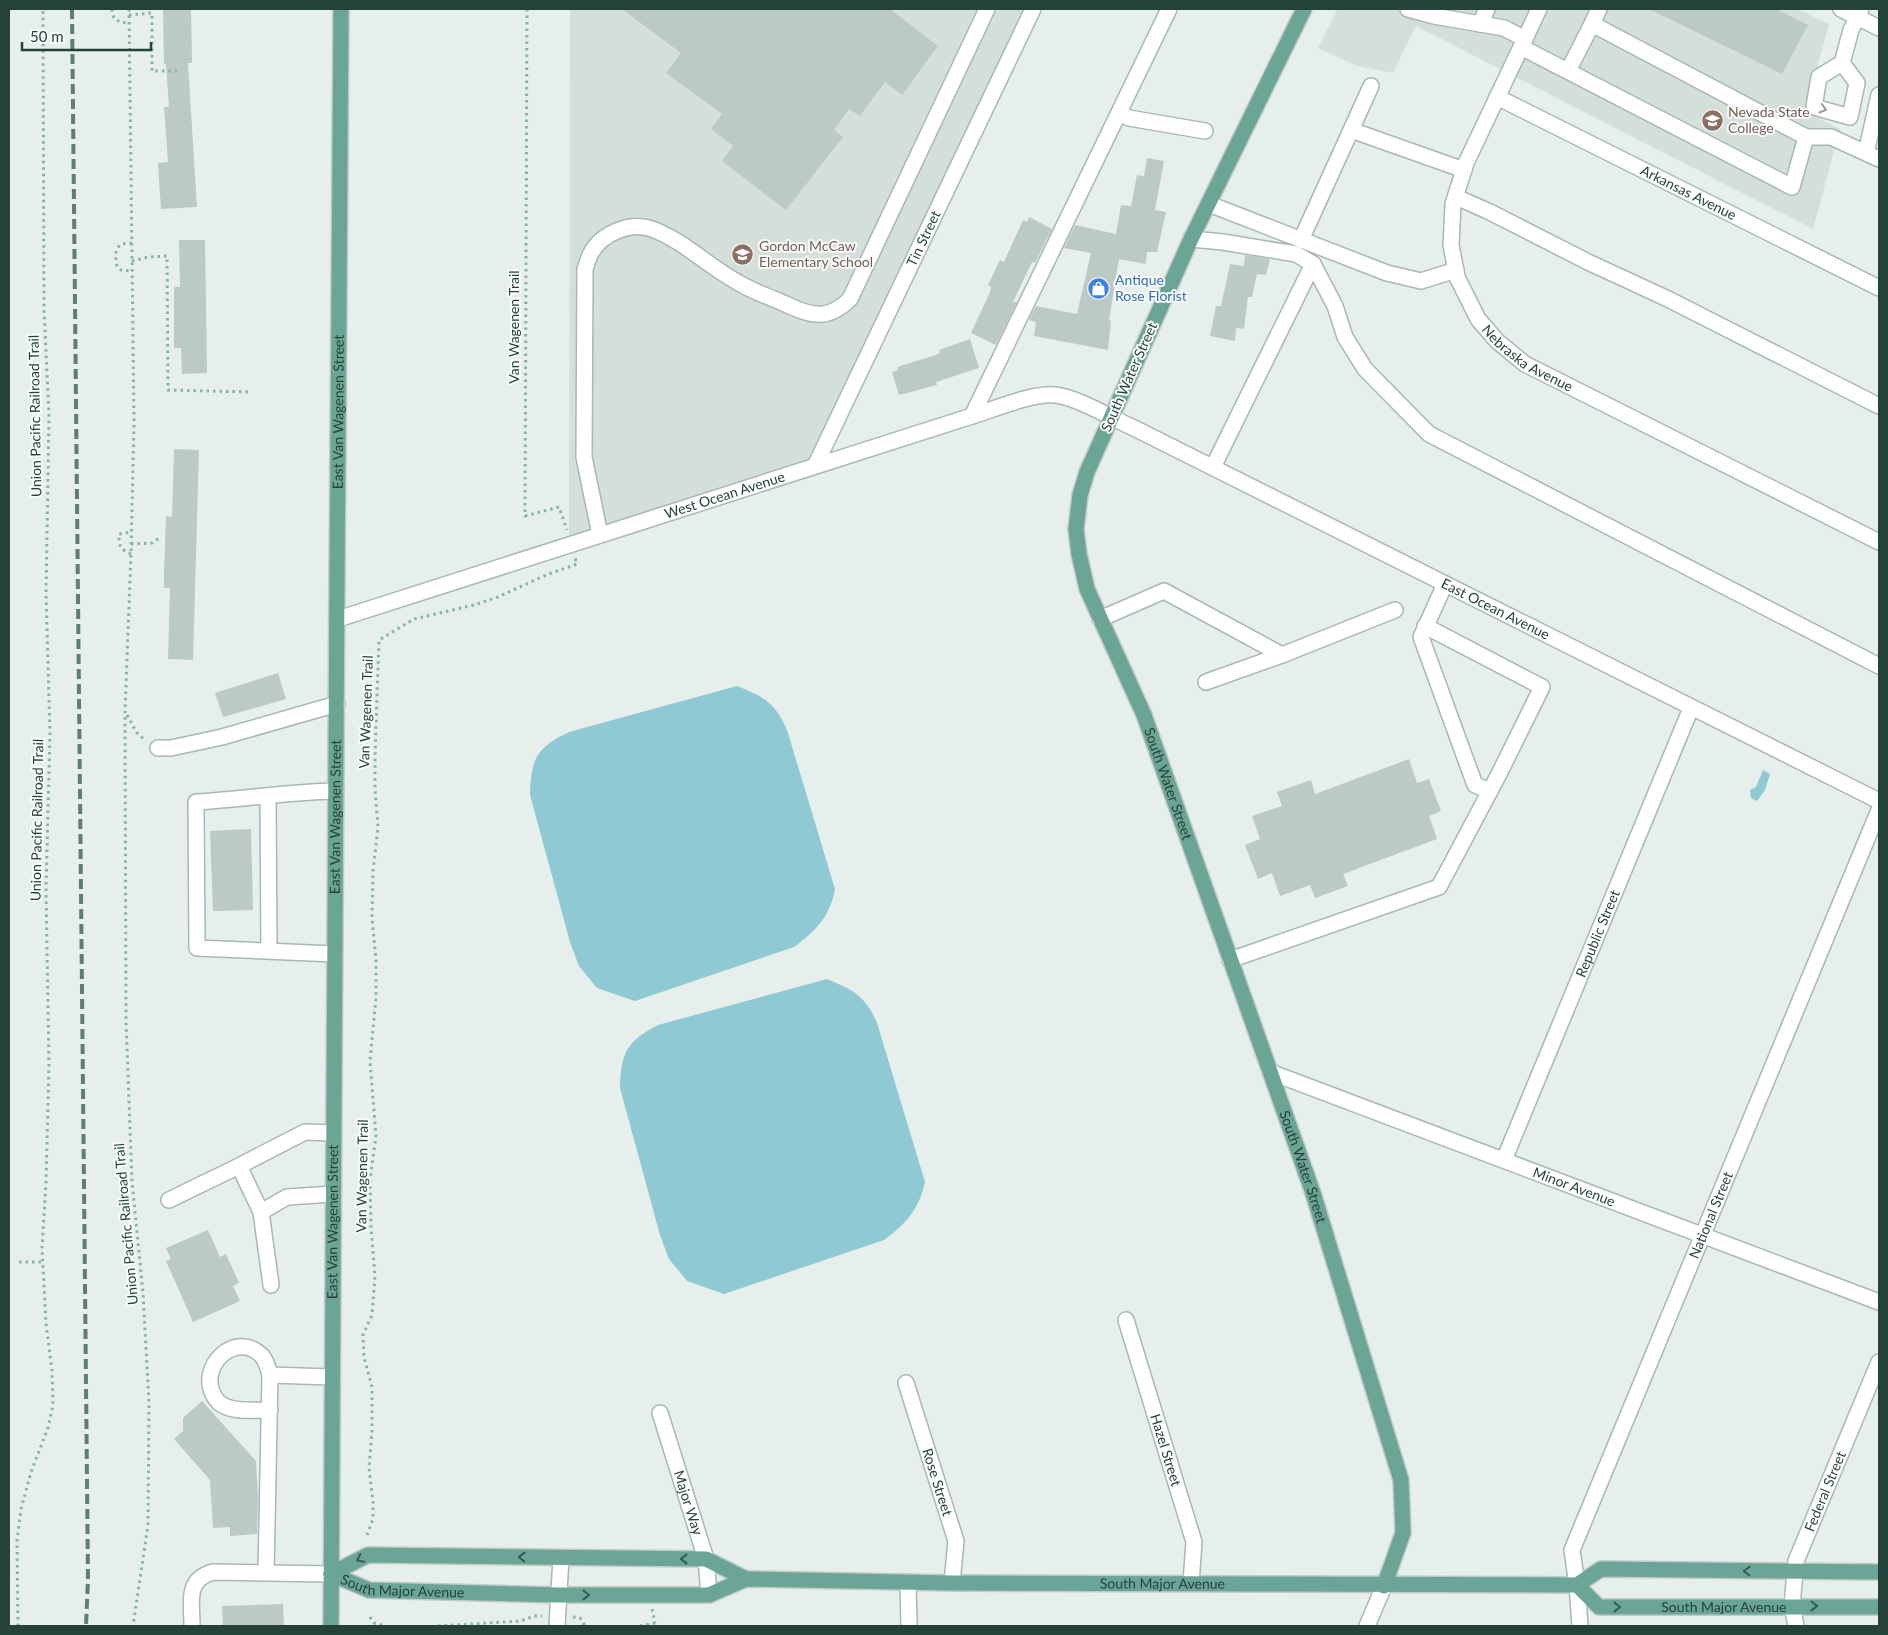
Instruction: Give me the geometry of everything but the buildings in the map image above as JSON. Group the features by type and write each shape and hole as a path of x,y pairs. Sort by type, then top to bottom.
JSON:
{"main road":[{"name":"East Van Wagenen Street","path":"331,1626 332,1194 338,619 341,9"},
{"name":"South Water Street","path":"1304,9 1191,239 1087,472 1080,495 1076,529 1079,554 1087,589 1144,715 1313,1193 1401,1480 1403,1533 1384,1586"},
{"name":"South Major Avenue","path":"331,1574 368,1556 706,1559 746,1579"},
{"path":"1577,1585 1601,1569 1879,1572"},
{"name":"South Major Avenue","path":"331,1574 369,1590 559,1595 708,1595 746,1579 952,1583 1191,1583 1384,1586 1577,1585 1599,1607 1879,1607"}],"street":[{"path":"600,535 584,457 585,269 590,255 598,243 607,236 627,228 650,228 740,284 789,306 811,313 823,314 834,312 850,299 987,9"},
{"name":"Tin Street","path":"815,466 1033,9"},
{"path":"972,416 1169,9"},
{"path":"1408,9 1436,12 1480,24 1504,28 1523,43 1568,71 1792,187 1806,137"},
{"path":"1480,24 1487,9"},
{"name":"Nebraska Avenue","path":"1539,9 1464,170 1453,204 1451,245 1457,278 1478,319 1497,341 1526,364 1879,542"},
{"path":"1568,71 1599,9"},
{"path":"1841,9 1859,13 1879,28"},
{"path":"1842,63 1851,30 1859,13"},
{"path":"1592,24 1806,137 1832,137 1873,156 1879,95"},
{"path":"1300,240 1371,86"},
{"name":"Arkansas Avenue","path":"1497,97 1879,288"},
{"path":"1119,113 1128,118 1205,132"},
{"path":"1351,130 1464,170"},
{"path":"1456,197 1668,299 1879,406"},
{"path":"1209,204 1387,273 1421,281 1456,270"},
{"path":"1191,239 1223,242 1296,254 1313,264 1335,306 1345,336 1366,369 1429,434 1879,666"},
{"path":"1213,468 1313,264"},
{"name":"West Ocean Avenue","path":"338,619 1039,396 1056,395 1111,418"},
{"name":"East Ocean Avenue","path":"1111,418 1879,802"},
{"path":"1445,584 1421,637 1475,785 1490,791"},
{"path":"1100,619 1164,591 1282,655"},
{"path":"1206,682 1282,655 1395,610"},
{"path":"1230,960 1439,887 1542,687 1425,626"},
{"path":"158,748 171,748 222,737 337,704"},
{"name":"Republic Street","path":"1504,1160 1691,708"},
{"path":"334,954 198,948 196,802 268,797 290,793 336,791"},
{"path":"268,797 268,951"},
{"name":"National Street","path":"1580,1626 1572,1550 1879,810"},
{"name":"Minor Avenue","path":"1270,1072 1879,1302"},
{"path":"169,1200 305,1132 333,1133"},
{"path":"239,1166 261,1212 271,1285"},
{"path":"261,1212 287,1197 332,1194"},
{"name":"Hazel Street","path":"1126,1320 1194,1542 1191,1583"},
{"path":"266,1573 270,1410 270,1375 260,1354 249,1348 231,1349 222,1354 215,1361 211,1369 210,1379 210,1389 220,1404 228,1408 270,1410"},
{"name":"Federal Street","path":"1796,1626 1792,1606 1796,1561 1879,1362"},
{"path":"270,1375 331,1377"},
{"name":"Rose Street","path":"906,1383 956,1541 952,1583"},
{"name":"Major Way","path":"660,1413 706,1559 708,1595"},
{"path":"557,1622 561,1558"},
{"path":"192,1626 192,1593 194,1584 199,1577 213,1572 331,1574"},
{"path":"908,1582 909,1626"},
{"path":"1367,1626 1384,1586"}],"path":[{"name":"Union Pacific Railroad Trail","path":"18,1626 17,1541 21,1509 31,1472 48,1428 53,1404 52,1371 46,1324 42,1262 49,1065 46,890 50,734 46,593 49,416 44,309 43,9"},
{"path":"112,9 113,17 119,22 128,23"},
{"name":"Union Pacific Railroad Trail","path":"129,9 134,422 126,712 126,1030 132,1181 143,1293 149,1402 148,1525 133,1626"},
{"name":"Van Wagenen Trail","path":"367,1535 373,1519 369,1468 372,1430 372,1387 364,1357 364,1335 372,1315 375,1276 370,1180 376,1136 370,1061 376,996 376,960 372,918 373,871 378,827 375,764 379,640 414,619 474,605 498,597 546,575 577,564 559,507 525,516 527,9"},
{"path":"129,15 152,13 152,70 177,70"},
{"path":"132,243 121,244 116,249 115,254 117,266 121,270 132,271"},
{"path":"132,261 149,257 167,256 168,390 252,392"},
{"path":"131,554 122,550 119,546 120,534 132,532"},
{"path":"132,544 152,543 161,537"},
{"path":"126,712 137,733 158,748"},
{"path":"19,1262 42,1262"},
{"path":"438,1626 521,1621 534,1616 557,1622 580,1618 585,1626"},
{"path":"370,1617 374,1623 386,1626"},
{"path":"640,1626 655,1623 656,1626"}],"shaded area":[{"name":"Gordon McCaw Elementary School","path":"570,9 1033,9 815,466 569,545"},
{"name":"Nevada State College","path":"1338,9 1797,9 1829,24 1805,112 1840,129 1813,229 1416,26 1393,73 1357,66 1318,48"}],"water":[{"path":"737,686 762,697 768,702 778,713 787,730 835,889 830,907 815,929 794,947 635,1001 597,988 579,966 570,942 530,795 534,763 542,749 569,732"},
{"path":"1763,770 1770,774 1765,790 1757,801 1751,798 1750,790 1756,787"},
{"path":"827,979 851,990 863,1000 877,1023 925,1182 919,1200 905,1222 884,1240 724,1294 687,1281 669,1259 660,1235 620,1088 624,1056 633,1042 658,1025"}],"railway":[{"path":"72,9 88,1579 86,1626"}],"place":[{"name":"Nevada State College","path":"1712,120"},
{"name":"Gordon McCaw Elementary School","path":"743,254"},
{"name":"Antique Rose Florist","path":"1099,288"}]}
